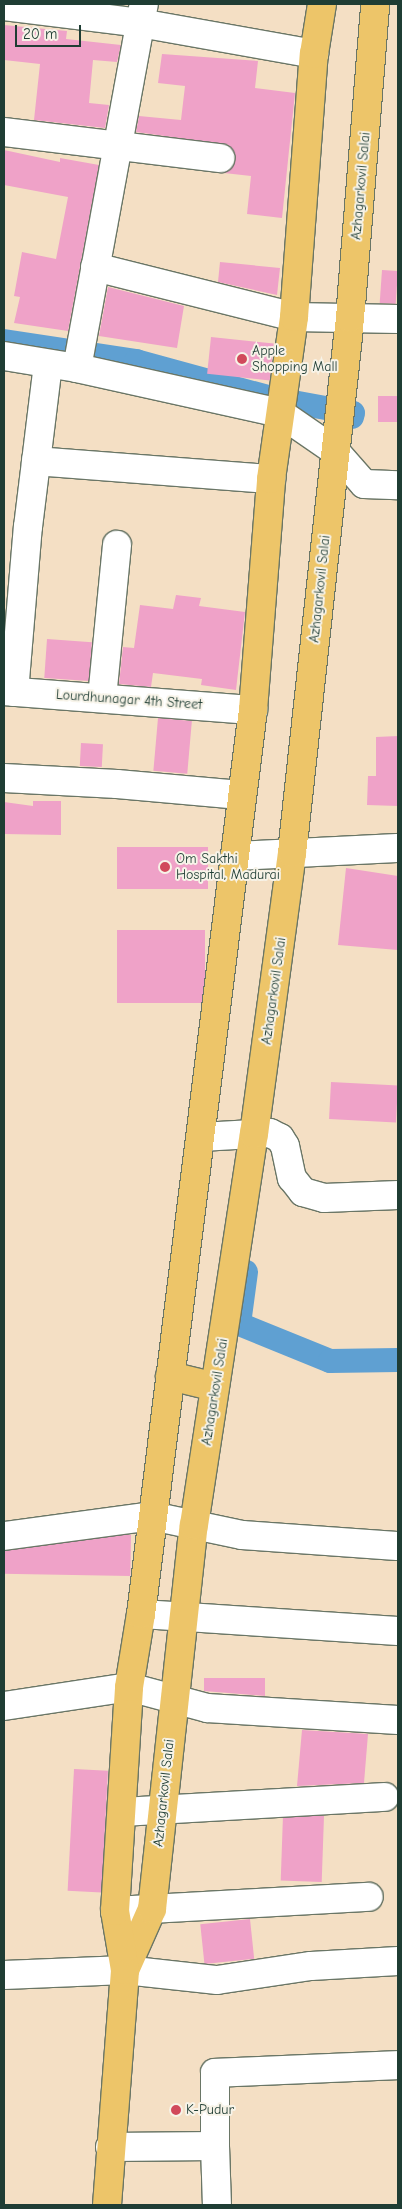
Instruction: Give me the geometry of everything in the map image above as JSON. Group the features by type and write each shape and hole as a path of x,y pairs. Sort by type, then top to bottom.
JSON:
{"main road":[{"name":"Azhagarkovil Salai","path":"108,2205 110,2146 126,1970 115,1912 129,1687 201,1137 241,796 253,710 271,479 294,316 314,54 322,4"},
{"name":"Azhagarkovil Salai","path":"126,1970 152,1909 162,1810 186,1617 194,1525 215,1387 262,1134 298,852 350,318 376,4"},
{"path":"170,1376 215,1387"}],"street":[{"path":"4,6 142,14 314,54"},
{"path":"78,358 142,14"},
{"path":"4,132 220,158"},
{"path":"95,267 294,316 398,319"},
{"path":"4,356 48,364 78,358 282,403 336,451 364,484 398,485"},
{"path":"9,692 48,364"},
{"path":"36,461 271,479"},
{"path":"102,698 117,545"},
{"name":"Lourdhunagar 4th Street","path":"9,692 253,710"},
{"path":"4,778 117,784 241,796"},
{"path":"235,856 398,848"},
{"path":"201,1137 262,1134 280,1138 285,1146 292,1178 303,1192 324,1198 398,1195"},
{"path":"4,1536 152,1516 242,1535 397,1546"},
{"path":"140,1614 398,1631"},
{"path":"4,1706 129,1687 206,1708 398,1720"},
{"path":"122,1812 385,1796"},
{"path":"115,1912 369,1897"},
{"path":"4,1975 126,1970 217,1980 311,1966 398,1961"},
{"path":"217,2205 215,2073 398,2065"},
{"path":"110,2146 215,2146"}],"building":[{"path":"4,25 67,31 66,39 121,45 117,62 93,60 89,103 109,105 105,128 34,120 40,64 4,60"},
{"path":"162,54 258,61 255,88 295,93 282,218 247,214 251,176 224,173 235,160 229,145 136,132 139,116 181,120 185,86 158,83"},
{"path":"4,150 60,162 60,158 99,165 68,331 14,323 20,297 14,296 22,252 56,259 68,197 4,185"},
{"path":"220,262 280,268 277,295 218,282"},
{"path":"382,270 398,271 396,304 380,303"},
{"path":"108,287 184,306 177,348 99,336"},
{"name":"Apple Shopping Mall","path":"211,337 274,344 270,380 207,374"},
{"path":"378,396 398,396 398,422 378,422"},
{"path":"176,595 201,598 199,606 245,612 236,690 201,685 202,679 153,673 151,687 119,684 123,647 134,648 140,605 173,609"},
{"path":"47,639 92,642 89,681 44,678"},
{"path":"158,718 192,721 187,774 153,771"},
{"path":"398,736 398,806 367,805 368,776 376,776 376,737"},
{"path":"81,743 103,744 102,767 80,766"},
{"path":"33,801 61,801 61,835 4,834 4,802 33,806"},
{"path":"117,847 208,847 208,889 117,889"},
{"path":"346,868 398,876 398,950 338,945"},
{"path":"117,930 205,930 205,1003 117,1003"},
{"path":"331,1082 398,1086 396,1122 329,1119"},
{"path":"4,1533 131,1535 130,1576 4,1574"},
{"path":"204,1678 265,1678 265,1696 204,1691"},
{"path":"302,1730 368,1734 364,1783 297,1786"},
{"path":"74,1769 108,1771 102,1893 68,1891"},
{"path":"283,1815 324,1816 322,1882 281,1881"},
{"path":"250,1919 254,1959 204,1964 200,1924"}],"waterway":[{"path":"4,341 136,361 271,398 353,413 352,417"},
{"path":"246,1272 239,1324 330,1361 398,1360"}],"place":[{"name":"Apple Shopping Mall","path":"242,359"},
{"name":"Om Sakthi Hospital, Madurai","path":"165,867"},
{"name":"K-Pudur","path":"176,2110"}]}
